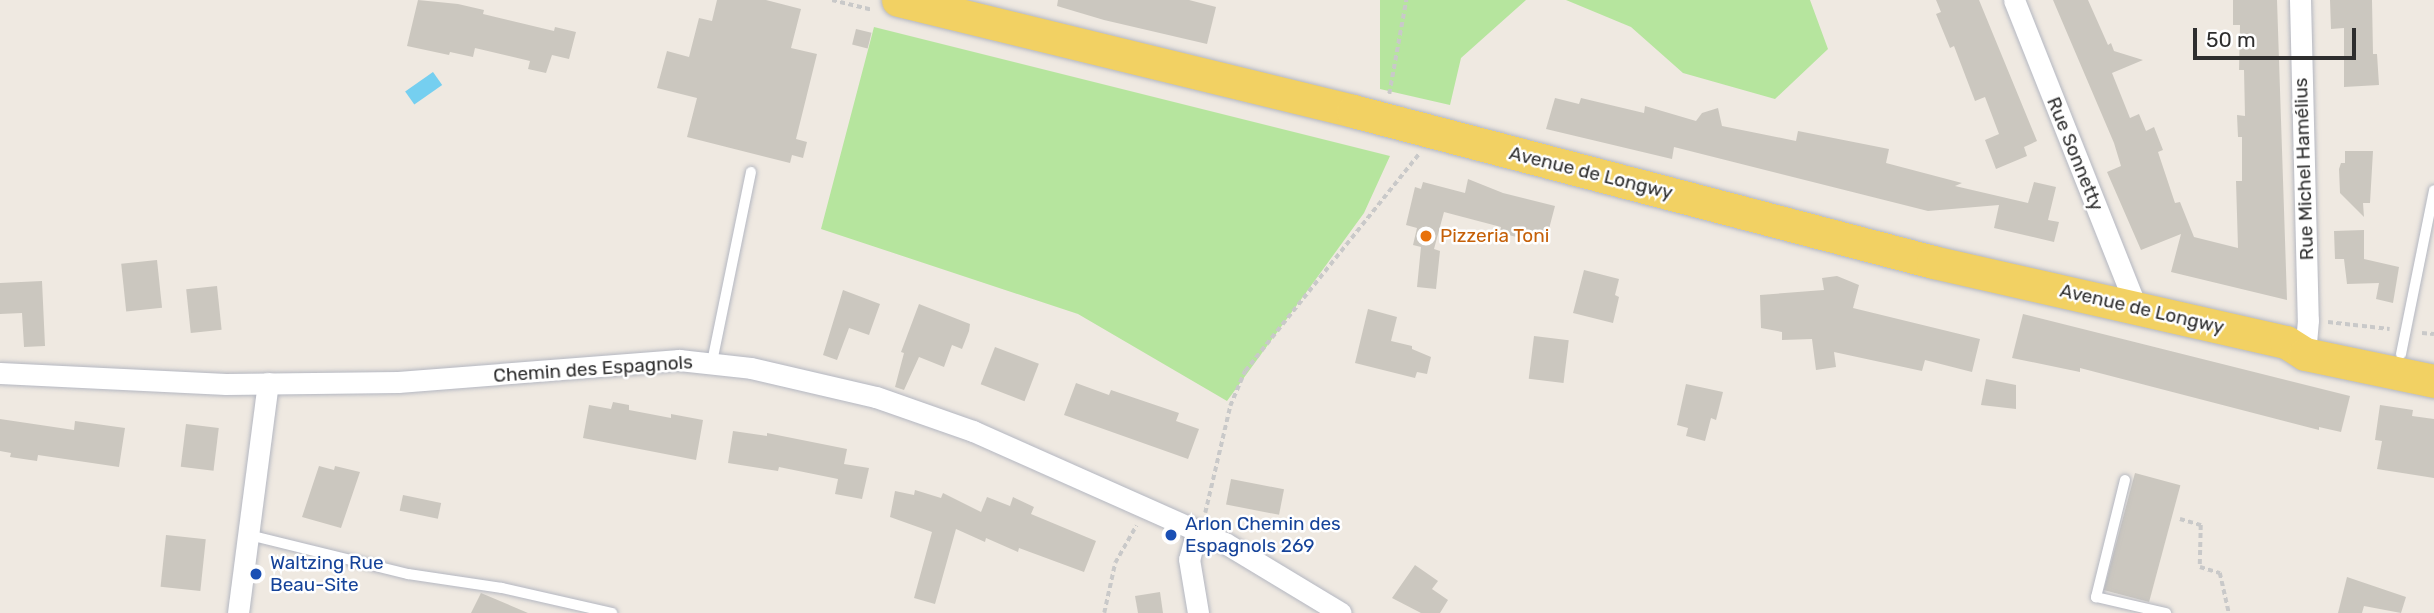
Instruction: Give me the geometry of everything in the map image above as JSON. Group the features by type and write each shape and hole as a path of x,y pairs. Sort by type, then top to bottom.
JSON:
{"main road":[{"name":"Avenue de Longwy","path":"898,0 932,4 1933,262 2136,307 2302,338 2434,381"},
{"name":"Avenue de Longwy","path":"2302,338 2403,343 2434,362"}],"street":[{"name":"Rue Sonnetty","path":"2014,0 2136,307"},
{"name":"Rue Michel Hamélius","path":"2300,0 2302,338"},
{"name":"Chemin des Espagnols","path":"0,373 268,383 398,382 666,361 712,362 783,374 876,397 922,412 1197,530 1269,568 1341,613"},
{"path":"237,613 268,383"},
{"path":"1197,530 1189,559 1198,613"}],"lane":[{"path":"712,362 751,172"},
{"path":"2403,343 2434,190"},
{"path":"2125,480 2096,597 2166,613"},
{"path":"248,535 408,574 502,588 611,613"}],"path":[{"path":"1385,121 1406,0"},
{"path":"1197,530 1205,516 1230,406 1245,371 1418,157 1425,132"},
{"path":"2302,338 2403,343 2434,334"},
{"path":"1104,613 1115,564 1146,509"},
{"path":"2180,519 2201,525 2200,567 2220,573 2229,613"}],"green space":[{"path":"1380,0 1526,0 1461,58 1450,105 1380,89"},
{"path":"1566,0 1810,0 1828,49 1775,99 1683,73 1631,27"},
{"path":"874,27 1390,156 1364,213 1227,401 1078,314 821,229"}],"water":[{"path":"433,72 442,85 414,105 405,92"}],"building":[{"path":"418,0 458,4 484,10 483,14 554,31 555,27 576,32 569,59 552,55 546,73 528,69 530,61 475,48 473,57 407,46"},
{"path":"717,0 766,0 801,9 791,48 817,54 796,139 807,142 803,158 792,155 790,163 687,137 697,98 657,88 667,51 689,57 699,18 712,21"},
{"path":"1058,0 1189,0 1216,7 1207,44 1104,20 1057,6"},
{"path":"1936,0 1979,0 2037,141 2024,147 2027,156 1996,169 1985,140 1999,134 1985,97 1975,101 1954,46 1950,48 1936,14 1941,12"},
{"path":"2053,0 2088,0 2108,45 2111,43 2114,51 2143,60 2112,73 2130,118 2139,114 2146,131 2154,127 2163,150 2158,152 2175,203 2180,202 2194,237 2238,248 2236,181 2242,181 2242,137 2238,137 2237,115 2245,116 2244,70 2239,70 2240,25 2233,25 2233,0 2277,0 2287,300 2171,272 2181,234 2141,250 2107,172 2121,166 2114,143"},
{"path":"2330,0 2372,0 2373,54 2377,54 2379,85 2344,87 2344,28 2331,29"},
{"path":"856,29 872,33 868,48 852,45"},
{"path":"1555,98 1579,104 1581,98 1644,113 1645,106 1696,121 1702,113 1718,108 1722,126 1796,141 1798,131 1889,149 1886,163 1962,183 1955,186 2028,203 2034,182 2056,187 2048,220 2059,222 2054,242 1994,228 1999,205 1928,211 1674,147 1672,159 1546,129"},
{"path":"2345,151 2373,151 2370,203 2363,203 2364,217 2340,193 2339,169 2341,163 2345,163"},
{"path":"1468,179 1503,193 1555,206 1545,244 1500,233 1501,227 1444,212 1434,249 1440,251 1436,289 1417,287 1421,247 1413,245 1417,228 1406,225 1415,187 1421,189 1423,182 1465,193"},
{"path":"2364,230 2364,259 2399,267 2393,303 2376,299 2379,283 2347,284 2344,259 2335,259 2334,231"},
{"path":"157,260 162,308 126,312 121,264"},
{"path":"1584,270 1619,279 1615,295 1619,297 1613,323 1573,313"},
{"path":"1837,276 1859,285 1853,308 1980,339 1972,372 1925,360 1922,371 1834,352 1836,367 1816,370 1812,339 1782,340 1782,332 1761,328 1760,295 1824,290 1822,278"},
{"path":"42,281 45,346 24,347 22,313 0,314 0,283"},
{"path":"217,286 222,330 191,333 186,289"},
{"path":"843,290 880,304 869,335 849,328 837,360 823,355"},
{"path":"919,304 970,324 969,331 962,349 952,345 944,367 919,357 904,390 895,387 904,353 901,352"},
{"path":"1368,309 1397,317 1391,341 1412,346 1412,349 1431,357 1427,374 1417,372 1415,378 1355,363"},
{"path":"2023,314 2350,396 2341,432 2319,427 2319,430 2080,368 2080,372 2012,358"},
{"path":"1534,336 1569,340 1563,383 1529,379"},
{"path":"995,347 1039,364 1025,401 981,384"},
{"path":"1986,379 2016,385 2016,409 1981,405"},
{"path":"1076,383 1109,395 1111,390 1179,413 1176,421 1199,429 1188,459 1064,415"},
{"path":"1686,384 1723,392 1716,420 1711,418 1705,441 1686,436 1688,428 1677,425"},
{"path":"613,402 629,405 629,410 671,418 671,414 703,420 696,460 583,438 589,405 611,409"},
{"path":"2380,405 2413,410 2412,416 2434,419 2434,478 2377,469 2382,441 2375,440"},
{"path":"0,419 74,430 75,421 125,428 119,467 38,455 37,461 10,457 11,453 0,451"},
{"path":"186,424 219,428 214,471 181,467"},
{"path":"733,431 767,436 767,433 847,449 844,464 869,468 862,499 835,494 838,479 779,467 778,471 728,463"},
{"path":"319,466 334,470 335,466 360,472 341,528 302,517"},
{"path":"2135,473 2180,485 2149,602 2104,590"},
{"path":"1231,479 1284,489 1279,515 1226,505"},
{"path":"915,490 941,498 943,493 981,512 987,497 1010,506 1013,497 1034,507 1031,514 1096,541 1084,572 1019,548 1018,552 986,538 985,542 956,529 935,604 914,598 932,532 890,517 895,491 914,495"},
{"path":"403,495 441,503 438,519 400,511"},
{"path":"166,535 206,539 200,591 161,587"},
{"path":"1415,565 1438,581 1432,589 1448,600 1440,613 1421,613 1392,598"},
{"path":"2347,577 2406,597 2401,613 2364,606 2362,613 2338,613"},
{"path":"1160,592 1163,613 1138,613 1135,596"},
{"path":"481,593 528,613 471,613"}],"place":[{"name":"Pizzeria Toni","path":"1426,236"},
{"name":"Arlon Chemin des Espagnols 269","path":"1171,535"},
{"name":"Waltzing Rue Beau-Site","path":"256,574"}]}
